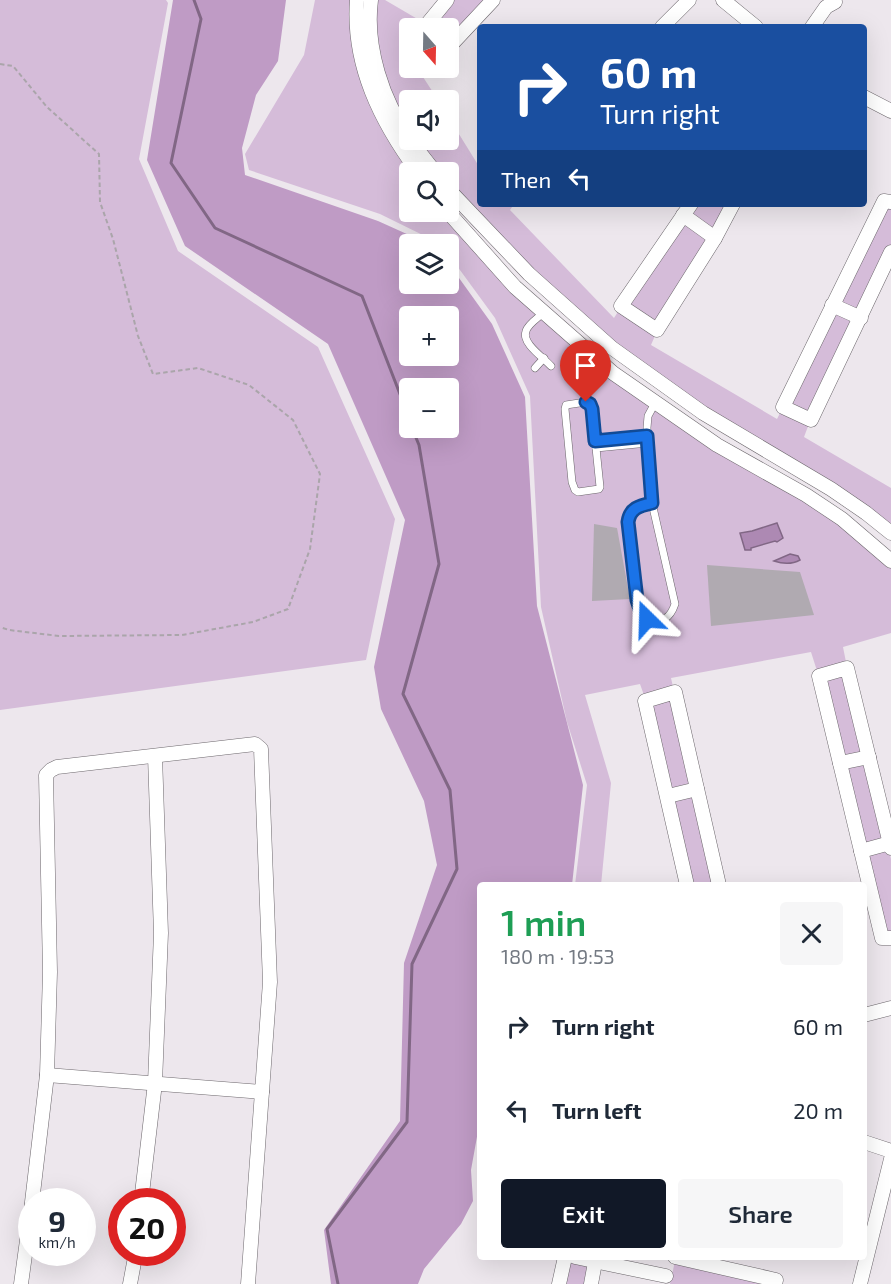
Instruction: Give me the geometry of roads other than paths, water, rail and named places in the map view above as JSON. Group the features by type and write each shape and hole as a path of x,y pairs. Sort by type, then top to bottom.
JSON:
{"street":[{"path":"357,0 357,31 361,62 382,119 410,162"},
{"path":"370,0 372,43 380,78 399,122"},
{"path":"432,18 447,0"},
{"path":"459,36 493,0"},
{"path":"665,24 689,0"},
{"path":"676,24 700,0"},
{"path":"723,0 752,24"},
{"path":"814,24 826,7 835,1"},
{"path":"824,24 835,6 835,1"},
{"path":"867,99 891,111"},
{"path":"418,150 427,162"},
{"path":"459,201 529,274 612,348 703,413 840,495 891,533"},
{"path":"891,202 884,201 783,407 811,420 891,252"},
{"path":"715,238 687,210 621,306 657,330 715,238 731,207"},
{"path":"457,222 515,287 613,373 717,445 806,495 842,519 891,561"},
{"path":"832,305 861,318"},
{"path":"861,851 890,846 847,668 819,676 840,762 861,851 882,938 891,938"},
{"path":"686,882 645,701 675,692 718,882"},
{"path":"34,1188 47,1075 50,972 46,775 57,767 255,744 261,749 270,982 248,1284"},
{"path":"143,1188 154,1083 161,933 155,756"},
{"path":"840,762 869,757"},
{"path":"668,796 697,789"},
{"path":"867,1014 891,1008"},
{"path":"47,1075 262,1092"},
{"path":"867,1143 891,1150"},
{"path":"867,1256 891,1160"},
{"path":"560,1284 564,1260"},
{"path":"591,1284 596,1260"},
{"path":"599,1260 666,1280 672,1260"},
{"path":"686,1260 776,1280 775,1284"},
{"path":"860,1284 866,1260"},
{"path":"21,1284 23,1266"},
{"path":"130,1284 133,1266"}],"lane":[{"path":"543,313 526,330 525,336 527,342 551,366"},
{"path":"535,368 544,358"},
{"path":"586,402 590,404 596,445 600,487 578,492 572,482 566,405 586,402"},
{"path":"652,503 634,509 628,522 640,609 647,619 659,621 670,616 675,604 652,503 647,440 648,416 655,403"},
{"path":"596,445 647,440"}],"waterway":[{"path":"194,0 201,19 171,163 215,228 362,296 399,392"},
{"path":"338,1284 327,1229 407,1122 412,964 457,869 450,790 403,694 439,564 416,438"}]}
